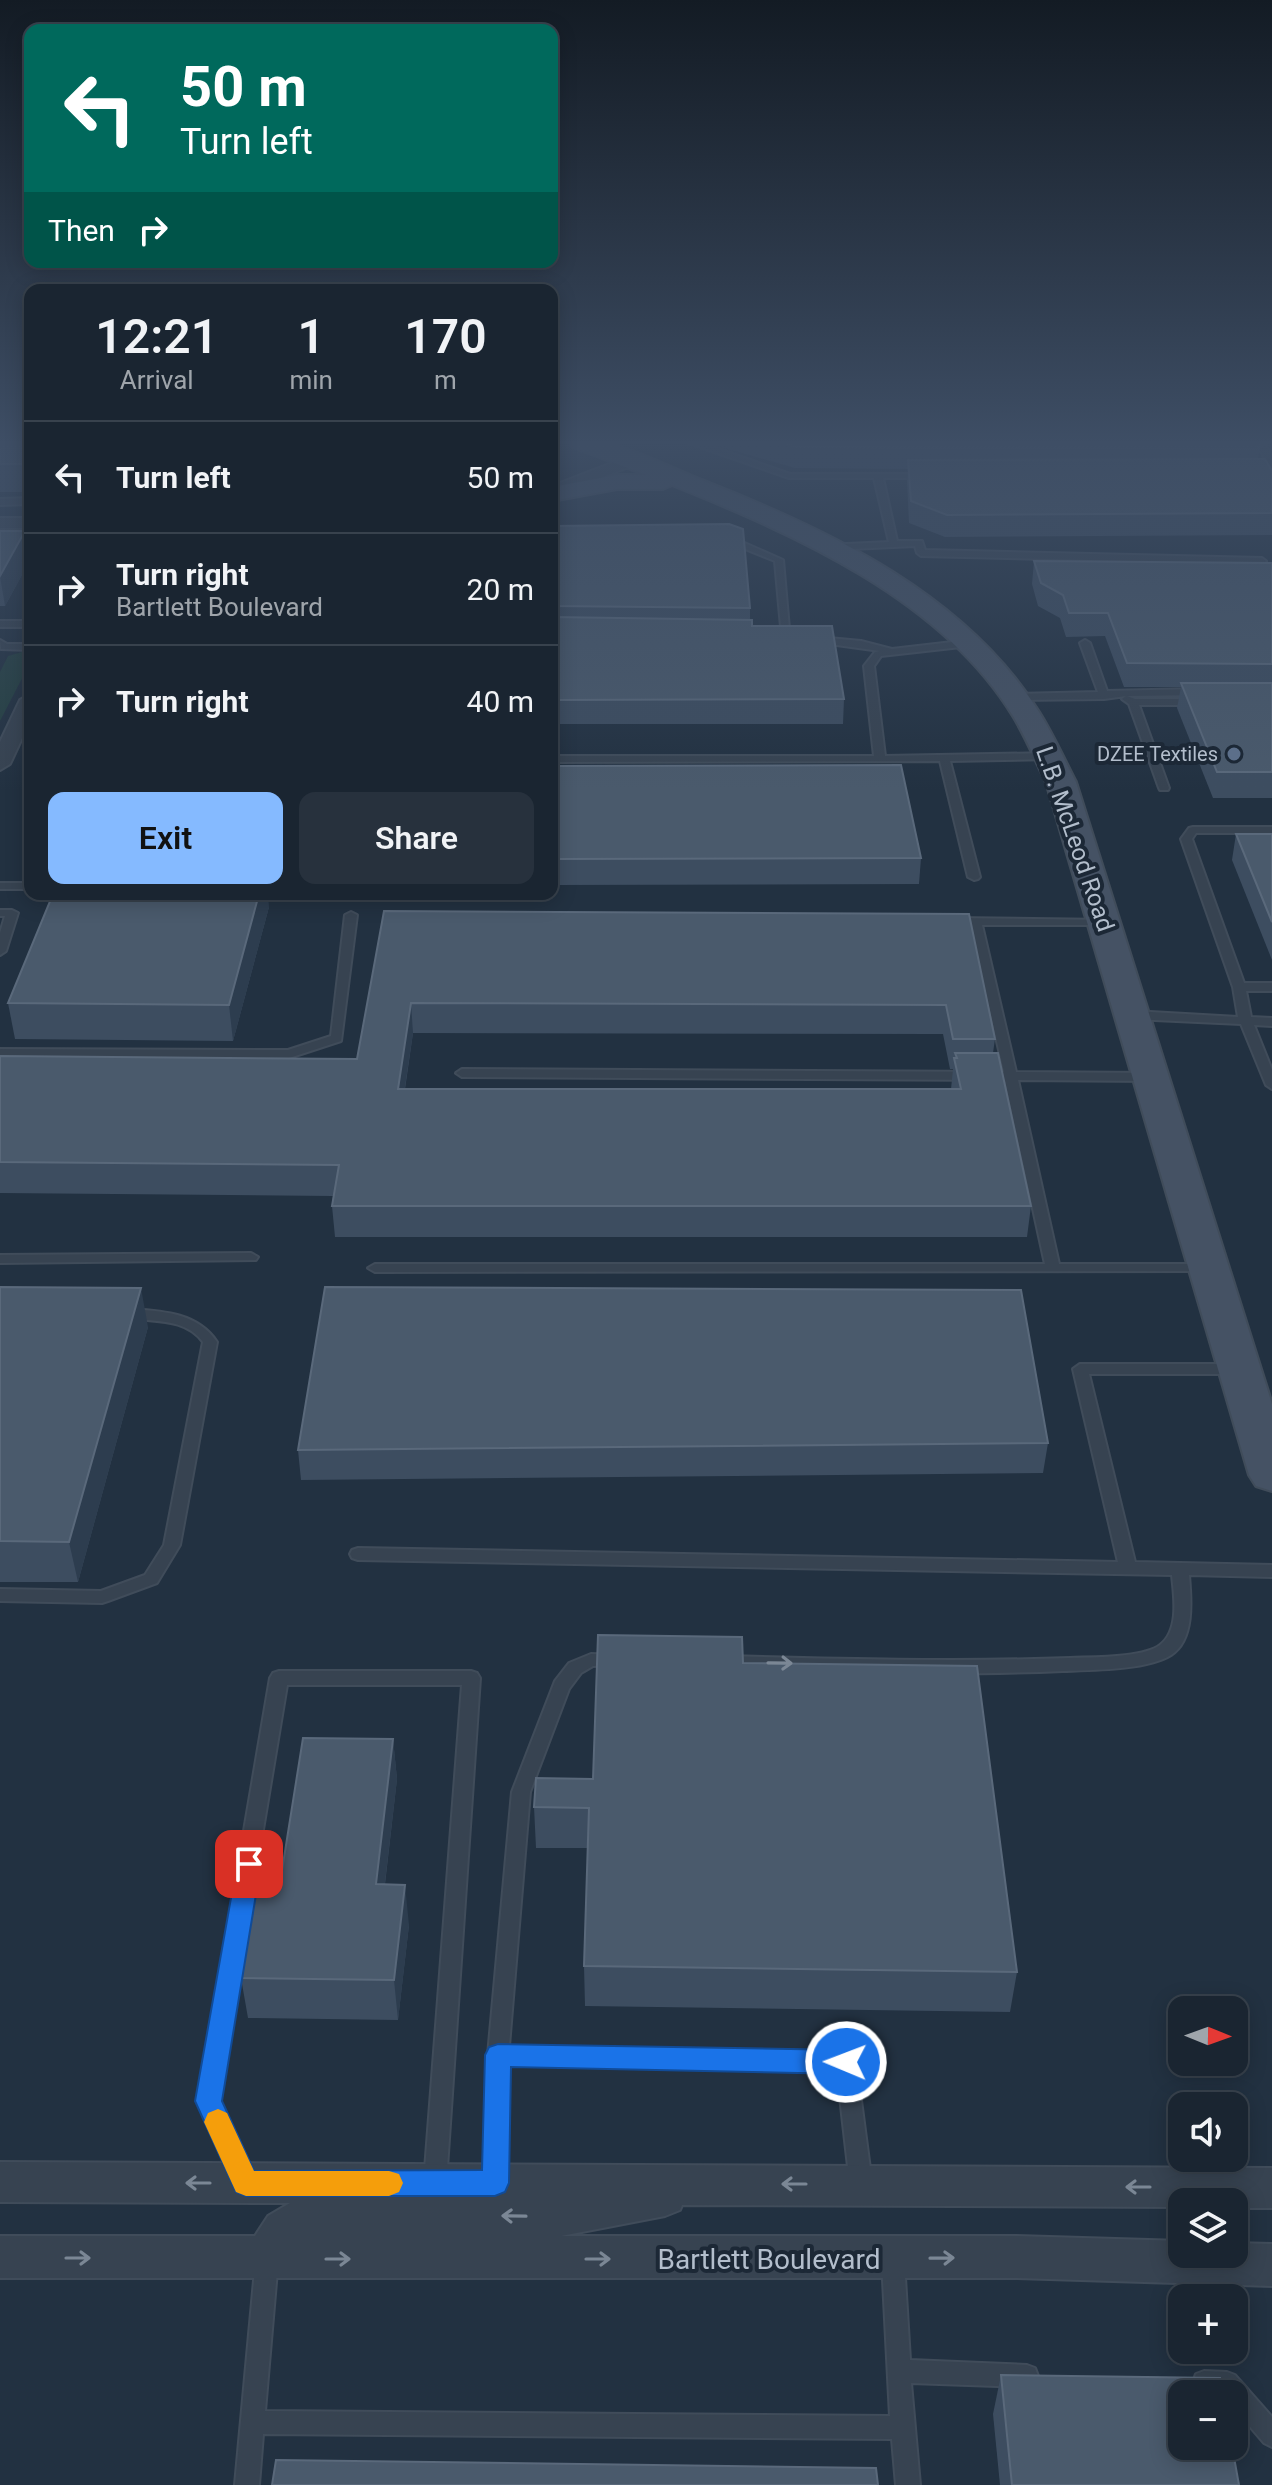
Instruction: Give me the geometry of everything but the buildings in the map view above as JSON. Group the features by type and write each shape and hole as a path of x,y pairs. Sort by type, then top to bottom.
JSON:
{"street":[{"name":"L.B. McLeod Road","path":"848,558 910,595 970,643 1014,697 1051,756 1209,1268 1256,1369 1272,1475"},
{"path":"0,764 8,731 24,708"},
{"path":"0,2182 1272,2188"},
{"path":"267,2259 275,2237 300,2216 561,2216 729,2184"},
{"name":"Bartlett Boulevard","path":"0,2257 1017,2257 1272,2265"}],"lane":[{"path":"772,638 791,638 779,560 774,558"},
{"path":"1133,558 1262,561"},
{"path":"0,624 24,624"},
{"path":"808,639 861,644 896,652"},
{"path":"880,759 869,666 878,654 970,643"},
{"path":"1014,697 1110,695 1136,691 1211,697 1133,702 1110,695 1085,643"},
{"path":"1,648 24,647"},
{"path":"1133,702 1164,788"},
{"path":"558,759 1051,756"},
{"path":"944,758 974,877"},
{"path":"1272,830 1193,830 1186,839 1239,987 1245,1019 1272,1085"},
{"path":"0,886 24,886"},
{"path":"0,913 12,913 0,951"},
{"path":"0,1053 289,1054 337,1038 351,915"},
{"path":"944,921 1104,922"},
{"path":"975,921 1053,1268"},
{"path":"1239,987 1272,987"},
{"path":"1132,1015 1272,1022"},
{"path":"462,1073 1151,1077"},
{"path":"0,1259 251,1257"},
{"path":"375,1268 1209,1268"},
{"path":"0,1595 102,1597 151,1579 172,1545 210,1342 205,1331 189,1323 141,1314 111,1313"},
{"path":"1128,1568 1080,1369 1256,1369"},
{"path":"358,1554 1272,1571"},
{"path":"707,1662 1109,1664 1145,1660 1164,1652 1184,1619 1180,1569"},
{"path":"495,2183 498,2055 521,1792 561,1686 575,1668 591,1660 632,1661"},
{"path":"246,2183 208,2101 279,1678 471,1678 435,2183"},
{"path":"498,2055 846,2062 861,2185"},
{"path":"247,2485 267,2259"},
{"path":"893,2259 908,2485"},
{"path":"900,2371 1055,2377"},
{"path":"1248,2407 1272,2435"},
{"path":"253,2422 902,2428"}],"green space":[{"path":"24,652 24,675 0,721 0,672 8,656"}],"slow traffic":[{"path":"218,2122 246,2183 389,2183"}],"place":[{"name":"DZEE Textiles","path":"1234,754"}],"route":[{"path":"249,1864 208,2101 246,2183 495,2183 498,2055 846,2062"}]}
